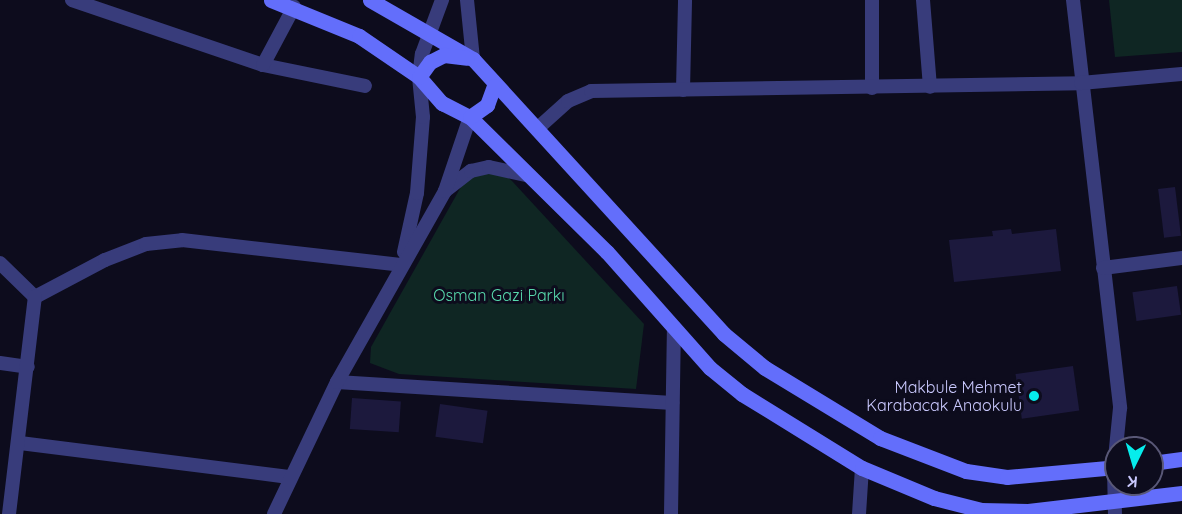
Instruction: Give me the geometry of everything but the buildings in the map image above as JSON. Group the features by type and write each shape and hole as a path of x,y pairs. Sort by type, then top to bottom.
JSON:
{"main road":[{"path":"271,0 294,7 359,36 419,76 442,103 470,117 532,177 710,368 742,394 862,468 934,498 981,510 1114,508 1182,493"},
{"path":"370,0 431,32 473,59 494,86 538,128 740,349 765,368 880,438 966,471 1007,477 1104,469"},
{"path":"419,76 430,62 444,55 473,59"},
{"path":"470,117 487,105 494,86"},
{"path":"1164,461 1182,459"}],"street":[{"path":"72,0 263,65 365,86"},
{"path":"401,266 417,193 423,117 419,76 442,0"},
{"path":"467,0 473,59"},
{"path":"683,90 686,0"},
{"path":"872,0 872,88"},
{"path":"923,0 930,87"},
{"path":"1073,0 1120,408 1118,436"},
{"path":"263,65 294,7"},
{"path":"538,128 567,101 591,91 1081,83 1182,74"},
{"path":"274,514 337,382 445,191 470,117"},
{"path":"445,191 471,171 489,167 509,169 532,177"},
{"path":"35,297 125,252 146,244 182,240 401,266"},
{"path":"1103,268 1182,258"},
{"path":"0,263 35,297"},
{"path":"9,514 20,443 35,297"},
{"path":"671,514 674,327"},
{"path":"0,363 28,367"},
{"path":"337,382 672,403"},
{"path":"20,443 291,477"},
{"path":"859,514 862,468"}],"green space":[{"path":"1109,0 1182,0 1182,52 1115,57"},
{"name":"Osman Gazi Parkı","path":"480,172 502,172 512,181 644,324 636,389 399,374 370,363 371,347 462,185"}],"place":[{"name":"Makbule Mehmet Karabacak Anaokulu","path":"1034,396"}]}
